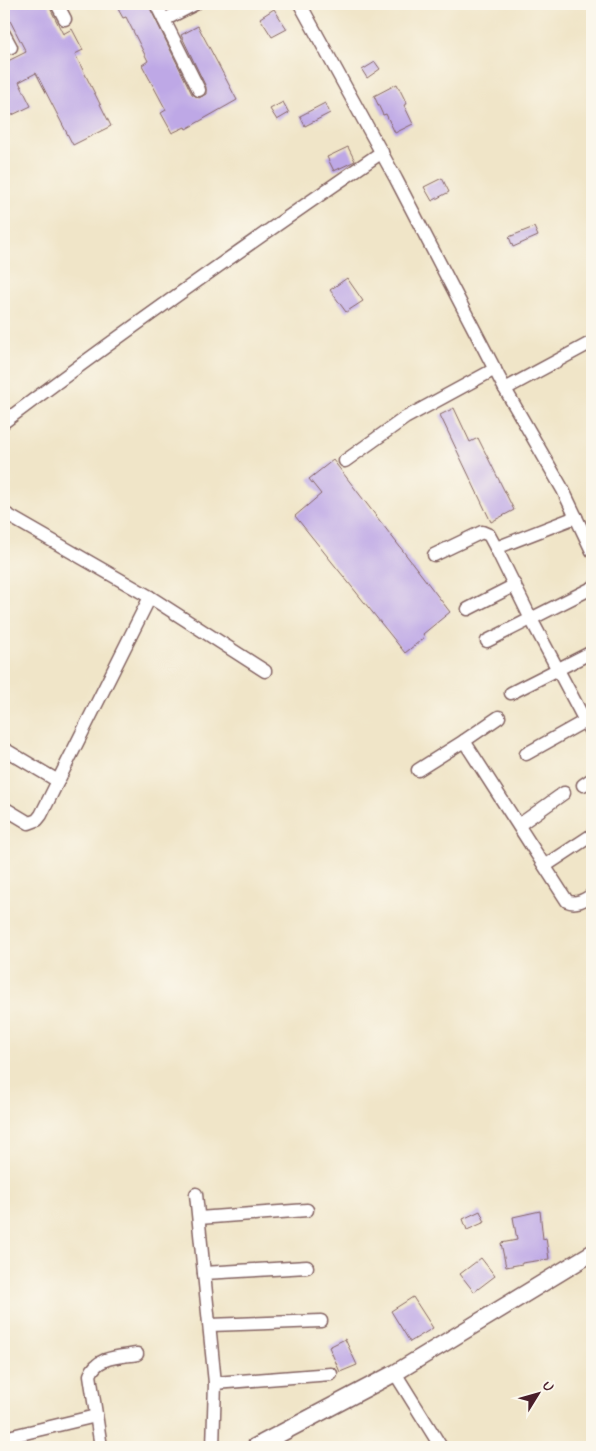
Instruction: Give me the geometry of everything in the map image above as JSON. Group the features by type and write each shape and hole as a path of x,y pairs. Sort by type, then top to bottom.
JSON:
{"main road":[{"path":"255,1447 395,1373 592,1253"}],"street":[{"path":"56,4 65,19"},
{"path":"156,4 199,90"},
{"path":"164,20 195,4"},
{"path":"300,4 382,152 505,389 558,482 592,551"},
{"path":"4,34 11,47"},
{"path":"4,422 127,330 382,152"},
{"path":"505,389 592,342"},
{"path":"345,461 405,418 495,369"},
{"path":"4,513 150,596 265,671"},
{"path":"496,548 576,517"},
{"path":"434,555 482,532 489,534 531,619 589,719 592,734"},
{"path":"468,609 515,585"},
{"path":"487,641 592,588"},
{"path":"4,808 26,822 33,822 41,815 150,596"},
{"path":"511,693 592,652"},
{"path":"418,770 499,717"},
{"path":"526,754 589,719"},
{"path":"464,741 566,901 572,903 579,902 592,895"},
{"path":"4,749 58,782"},
{"path":"519,825 564,793"},
{"path":"545,866 592,835"},
{"path":"196,1194 215,1383 213,1447"},
{"path":"199,1218 307,1210"},
{"path":"204,1272 307,1267"},
{"path":"210,1325 321,1321"},
{"path":"101,1447 90,1374 95,1365 105,1360 137,1354"},
{"path":"395,1373 441,1447"},
{"path":"215,1383 330,1374"},
{"path":"4,1438 96,1416"}],"building":[{"path":"4,4 48,4 63,34 72,29 83,50 75,54 111,126 73,145 36,73 19,82 31,106 8,117 4,109 4,63 26,52 4,9"},
{"path":"126,4 148,4 192,94 199,98 206,94 206,87 181,35 198,26 237,100 186,129 185,127 172,133 161,113 166,110 142,65 148,61 126,17 123,18 118,9"},
{"path":"274,9 287,29 272,37 260,18"},
{"path":"375,62 380,69 367,78 362,70"},
{"path":"397,84 407,104 404,105 413,124 395,133 386,114 383,115 374,96"},
{"path":"283,102 289,113 277,120 270,109"},
{"path":"325,103 330,113 305,126 300,116"},
{"path":"348,147 355,161 334,171 327,157"},
{"path":"442,178 449,192 432,201 424,187"},
{"path":"534,227 538,236 513,247 509,237"},
{"path":"347,278 363,301 346,312 330,290"},
{"path":"454,408 470,442 478,438 514,510 491,522 440,415"},
{"path":"333,460 450,612 423,634 425,637 405,653 295,516 321,494 309,479"},
{"path":"480,1211 485,1222 467,1230 463,1219"},
{"path":"540,1211 543,1239 546,1238 549,1259 506,1267 501,1243 517,1240 513,1217"},
{"path":"481,1258 495,1276 474,1292 460,1274"},
{"path":"413,1297 433,1328 410,1342 391,1311"},
{"path":"345,1339 357,1365 340,1372 329,1347"}]}
